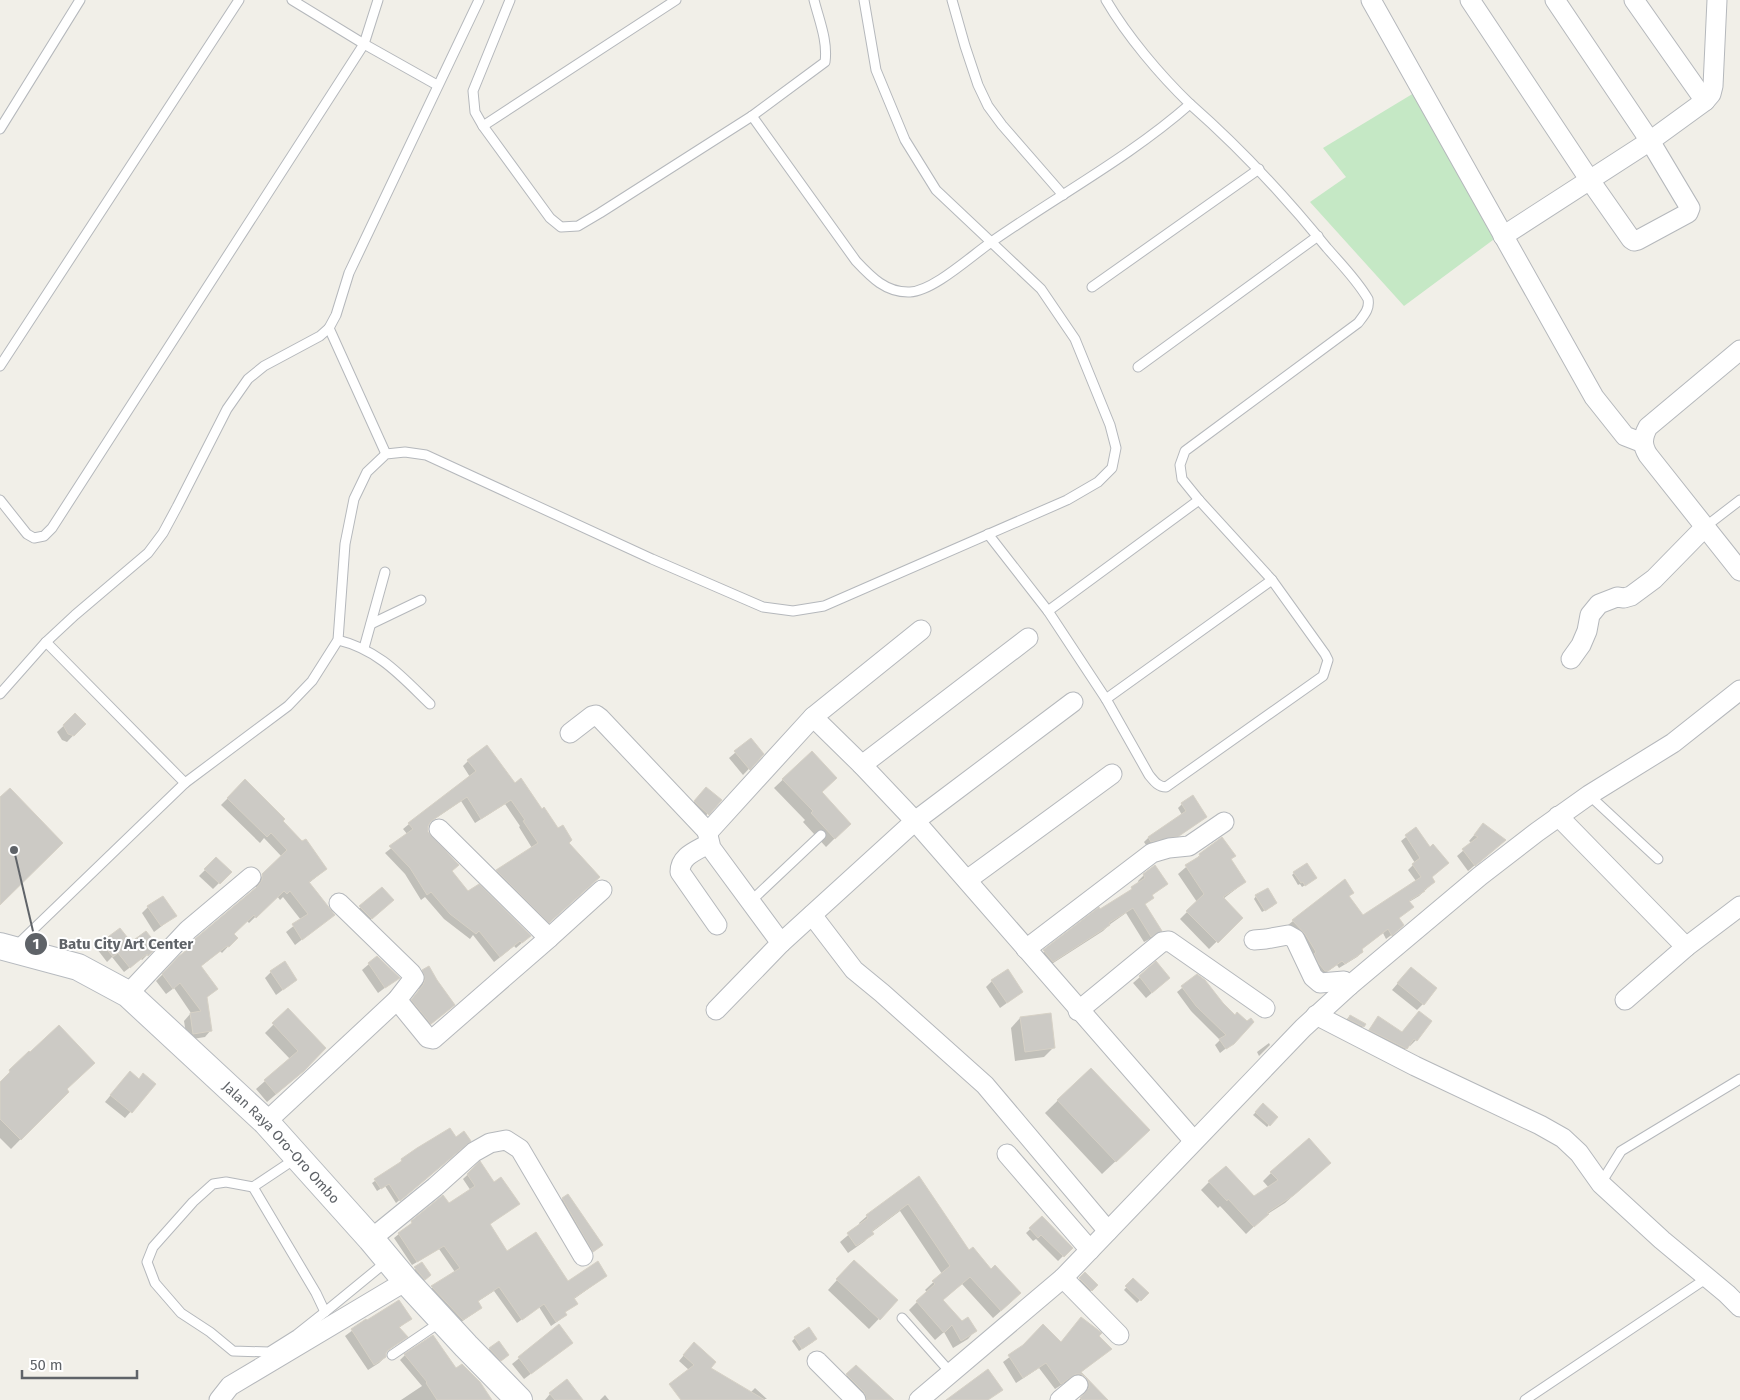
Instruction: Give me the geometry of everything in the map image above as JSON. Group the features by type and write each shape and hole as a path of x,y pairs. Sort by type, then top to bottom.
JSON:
{"main road":[{"name":"Jalan Raya Oro-Oro Ombo","path":"7,947 78,967 128,994 266,1122 406,1280 519,1400"}],"street":[{"path":"1371,0 1594,397 1625,436 1643,443"},
{"path":"1470,0 1589,180 1631,239 1634,240 1688,213 1690,208 1650,141 1555,0"},
{"path":"1634,0 1705,101"},
{"path":"1503,236 1650,141 1705,101 1711,94 1713,86 1717,0"},
{"path":"1740,350 1648,427 1643,443 1648,455 1740,571"},
{"path":"1572,659 1584,638 1590,615 1599,604 1617,597 1631,596 1654,579 1705,527"},
{"path":"718,925 680,872 682,861 708,837 710,830 813,717 921,630"},
{"path":"862,765 1028,638"},
{"path":"925,1398 951,1373 1063,1278 1316,1015 1348,986 1480,876 1558,816 1588,795 1673,743 1740,690"},
{"path":"716,1010 781,943 915,821 1073,702"},
{"path":"570,733 592,716 596,715 600,718 708,837 781,943"},
{"path":"813,717 915,821 1078,1011 1194,1141"},
{"path":"967,880 1112,774"},
{"path":"1558,816 1686,947"},
{"path":"1026,949 1148,856 1160,850 1189,846 1224,822"},
{"path":"439,829 549,938"},
{"path":"128,994 188,930 251,877"},
{"path":"397,1000 428,1038 433,1039 602,890"},
{"path":"266,1122 397,1000 414,978 338,903"},
{"path":"1625,1000 1686,947 1740,906"},
{"path":"812,915 854,970 985,1085 1108,1231"},
{"path":"1254,940 1266,940 1288,935 1295,939 1313,977 1320,983 1344,981 1348,986"},
{"path":"1078,1011 1162,942 1169,941 1265,1008"},
{"path":"1316,1015 1415,1066 1540,1125 1563,1138 1578,1153 1601,1184 1662,1240 1740,1307"},
{"path":"371,1239 435,1187 474,1152 490,1143 506,1140 520,1149 583,1256"},
{"path":"1007,1154 1090,1250"},
{"path":"1063,1278 1119,1334"},
{"path":"219,1400 230,1386 406,1280"},
{"path":"818,1361 856,1400"},
{"path":"1060,1400 1078,1385"}],"lane":[{"path":"0,129 80,0"},
{"path":"0,366 239,0"},
{"path":"292,0 364,44 437,85"},
{"path":"0,500 27,534 34,538 44,536 52,528 364,44 378,0"},
{"path":"0,694 46,642 129,570 153,546 178,507 227,410 248,380 264,366 320,336 329,328 336,315 349,273 479,0"},
{"path":"510,0 473,91 475,112 483,126 550,218 561,227 578,226 752,116 825,62 824,38 814,0"},
{"path":"483,126 676,0"},
{"path":"7,947 184,783 288,706 312,681 338,640 345,544 354,499 368,472 386,454 406,452 426,455 652,559 763,607 793,611 824,606 1067,500 1098,482 1112,468 1116,448 1110,425 1075,339 1041,289 936,190 905,140 876,70 864,0"},
{"path":"952,0 978,85 988,106 1002,126 1063,195"},
{"path":"988,534 1048,611 1106,699 1149,775 1156,784 1162,787 1166,787 1323,676 1328,660 1325,654 1272,580 1182,479 1180,465 1184,451 1358,323 1365,314 1369,304 1364,293 1318,236 1258,169 1221,131 1173,88 1118,20 1106,0"},
{"path":"752,116 856,261 873,279 892,290 911,292 933,284 991,242 1156,131 1190,104"},
{"path":"1092,286 1258,169"},
{"path":"1138,367 1318,236"},
{"path":"329,328 386,454"},
{"path":"1048,611 1199,500"},
{"path":"1705,527 1740,500"},
{"path":"364,648 385,572"},
{"path":"1106,699 1272,580"},
{"path":"371,624 421,600"},
{"path":"338,640 364,648 377,655 430,704"},
{"path":"46,642 184,783"},
{"path":"1588,795 1658,859"},
{"path":"751,901 821,835"},
{"path":"1601,1184 1621,1152 1740,1079"},
{"path":"297,1158 253,1186 226,1182 214,1184 194,1202 153,1246 147,1262 155,1283 181,1312 233,1351 269,1352 296,1336 389,1260"},
{"path":"253,1186 316,1293 325,1312"},
{"path":"1525,1400 1707,1278"},
{"path":"902,1318 951,1373"},
{"path":"392,1355 443,1320"}],"green space":[{"path":"1414,93 1497,237 1404,306 1310,202 1346,177 1323,148"}],"building":[{"path":"75,713 86,724 74,736 68,734 63,725"},
{"path":"751,738 764,754 750,770 734,751"},
{"path":"487,745 515,783 521,778 542,809 544,807 558,828 563,825 572,840 569,843 600,877 549,923 496,870 538,843 511,800 481,819 467,797 431,821 428,826 428,832 459,865 452,871 468,891 479,884 531,936 522,943 520,941 500,957 479,931 476,934 450,914 431,892 427,895 410,868 389,846 413,829 408,823 476,771 467,760"},
{"path":"812,751 837,778 822,792 851,824 835,839 811,813 813,811 782,779"},
{"path":"245,779 285,819 283,821 302,841 306,839 327,869 309,882 335,915 302,940 292,924 308,914 290,891 287,894 284,891 256,918 254,915 234,934 238,938 229,947 227,946 201,966 218,989 207,997 212,1031 193,1034 190,1013 201,1011 180,983 173,989 162,974 179,956 191,947 189,945 196,938 258,886 262,880 262,874 287,850 271,833 267,837 227,798"},
{"path":"706,787 722,800 709,815 694,801"},
{"path":"10,788 63,843 0,905 0,797"},
{"path":"1193,795 1207,817 1179,836 1151,842 1148,837 1186,811 1181,803"},
{"path":"1483,823 1506,840 1475,866 1462,849 1478,837 1474,835"},
{"path":"1416,827 1430,847 1433,844 1449,863 1432,877 1435,882 1409,901 1414,907 1399,918 1404,925 1392,936 1388,929 1362,949 1363,952 1345,964 1342,961 1328,971 1325,971 1319,964 1314,954 1316,952 1305,934 1292,920 1345,879 1354,893 1349,896 1363,915 1421,877 1412,864 1420,858 1405,835"},
{"path":"1222,837 1236,856 1231,859 1246,882 1223,897 1243,918 1218,943 1186,911 1204,894 1185,865 1200,856 1199,854"},
{"path":"216,857 232,872 220,884 204,869"},
{"path":"1307,863 1317,878 1305,886 1293,872"},
{"path":"1155,865 1168,884 1152,895 1154,898 1145,904 1162,931 1151,937 1133,908 1053,962 1043,950 1099,907 1100,909 1132,889 1131,887 1145,878 1143,874"},
{"path":"382,887 394,900 372,919 359,906"},
{"path":"1268,888 1277,903 1265,911 1255,895"},
{"path":"163,896 177,916 161,926 147,906"},
{"path":"120,928 131,942 146,931 158,946 148,956 147,954 130,968 118,953 113,957 101,942"},
{"path":"377,956 400,978 385,988 368,963"},
{"path":"285,961 297,980 283,990 270,971"},
{"path":"1156,961 1170,978 1152,993 1139,976"},
{"path":"429,966 455,1005 431,1024 411,1000 423,985 425,979 422,970"},
{"path":"1411,967 1437,988 1424,1005 1397,983"},
{"path":"1008,969 1023,992 1007,1003 991,980"},
{"path":"1197,974 1205,980 1235,1015 1237,1012 1247,1021 1251,1018 1254,1022 1234,1044 1226,1049 1219,1039 1226,1035 1196,1006 1181,986"},
{"path":"288,1008 326,1048 304,1071 276,1094 264,1080 298,1051 272,1023"},
{"path":"1419,1011 1432,1021 1417,1041 1414,1039 1407,1049 1369,1030 1378,1016 1402,1032"},
{"path":"1051,1013 1055,1048 1025,1052 1020,1017"},
{"path":"1350,1015 1366,1024 1364,1027 1348,1019"},
{"path":"59,1025 95,1063 67,1089 69,1092 21,1140 0,1119 0,1082 10,1072 9,1070"},
{"path":"1091,1068 1150,1130 1116,1162 1057,1100"},
{"path":"130,1071 139,1079 143,1073 156,1084 132,1113 110,1095"},
{"path":"1263,1103 1278,1117 1270,1126 1255,1112"},
{"path":"450,1128 456,1137 464,1131 471,1141 400,1201 389,1184 381,1189 374,1179 402,1161 401,1159 417,1148"},
{"path":"1309,1138 1331,1163 1294,1195 1267,1213 1269,1214 1254,1227 1208,1181 1226,1166 1254,1196 1278,1180 1270,1172"},
{"path":"480,1161 494,1182 501,1177 520,1204 490,1224 507,1251 536,1232 568,1281 598,1261 607,1276 574,1298 578,1304 565,1312 567,1315 556,1322 544,1304 522,1320 499,1287 478,1301 482,1308 463,1320 431,1286 460,1268 444,1246 417,1262 398,1233 443,1195 449,1203 475,1186 467,1174"},
{"path":"919,1176 969,1250 973,1247 991,1269 995,1265 1021,1293 1001,1311 970,1277 943,1300 962,1321 968,1317 977,1331 961,1341 952,1325 944,1333 916,1301 935,1284 932,1281 950,1266 908,1204 872,1231 874,1234 856,1246 847,1233 868,1218 866,1215"},
{"path":"568,1194 603,1245 593,1252 562,1198"},
{"path":"1042,1216 1073,1248 1064,1257 1041,1235 1038,1238 1029,1228"},
{"path":"854,1260 898,1300 880,1320 836,1279"},
{"path":"422,1262 431,1275 425,1280 414,1267"},
{"path":"1085,1272 1098,1285 1092,1291 1079,1278"},
{"path":"1133,1278 1149,1293 1141,1301 1125,1286"},
{"path":"399,1300 412,1319 399,1327 408,1337 388,1350 386,1357 374,1365 351,1329"},
{"path":"1081,1317 1102,1333 1099,1336 1112,1349 1081,1372 1086,1377 1076,1374 1061,1384 1046,1363 1023,1378 1008,1355 1023,1345 1043,1324 1061,1342"},
{"path":"559,1324 573,1343 531,1374 518,1357"},
{"path":"809,1327 817,1339 802,1349 794,1337"},
{"path":"433,1335 456,1368 462,1364 480,1382 492,1400 437,1400 427,1382 404,1354"},
{"path":"499,1341 509,1355 501,1361 489,1348"},
{"path":"694,1342 716,1362 711,1368 765,1400 681,1400 669,1384 694,1365 683,1355"},
{"path":"856,1365 894,1400 867,1400 864,1392 846,1374"},
{"path":"988,1369 1003,1390 988,1400 946,1400"},
{"path":"1086,1377 1108,1400 1082,1400 1080,1398 1089,1388"},
{"path":"567,1379 583,1400 555,1400 549,1393"}],"place":[{"name":"Batu City Art Center","path":"14,850"}]}
